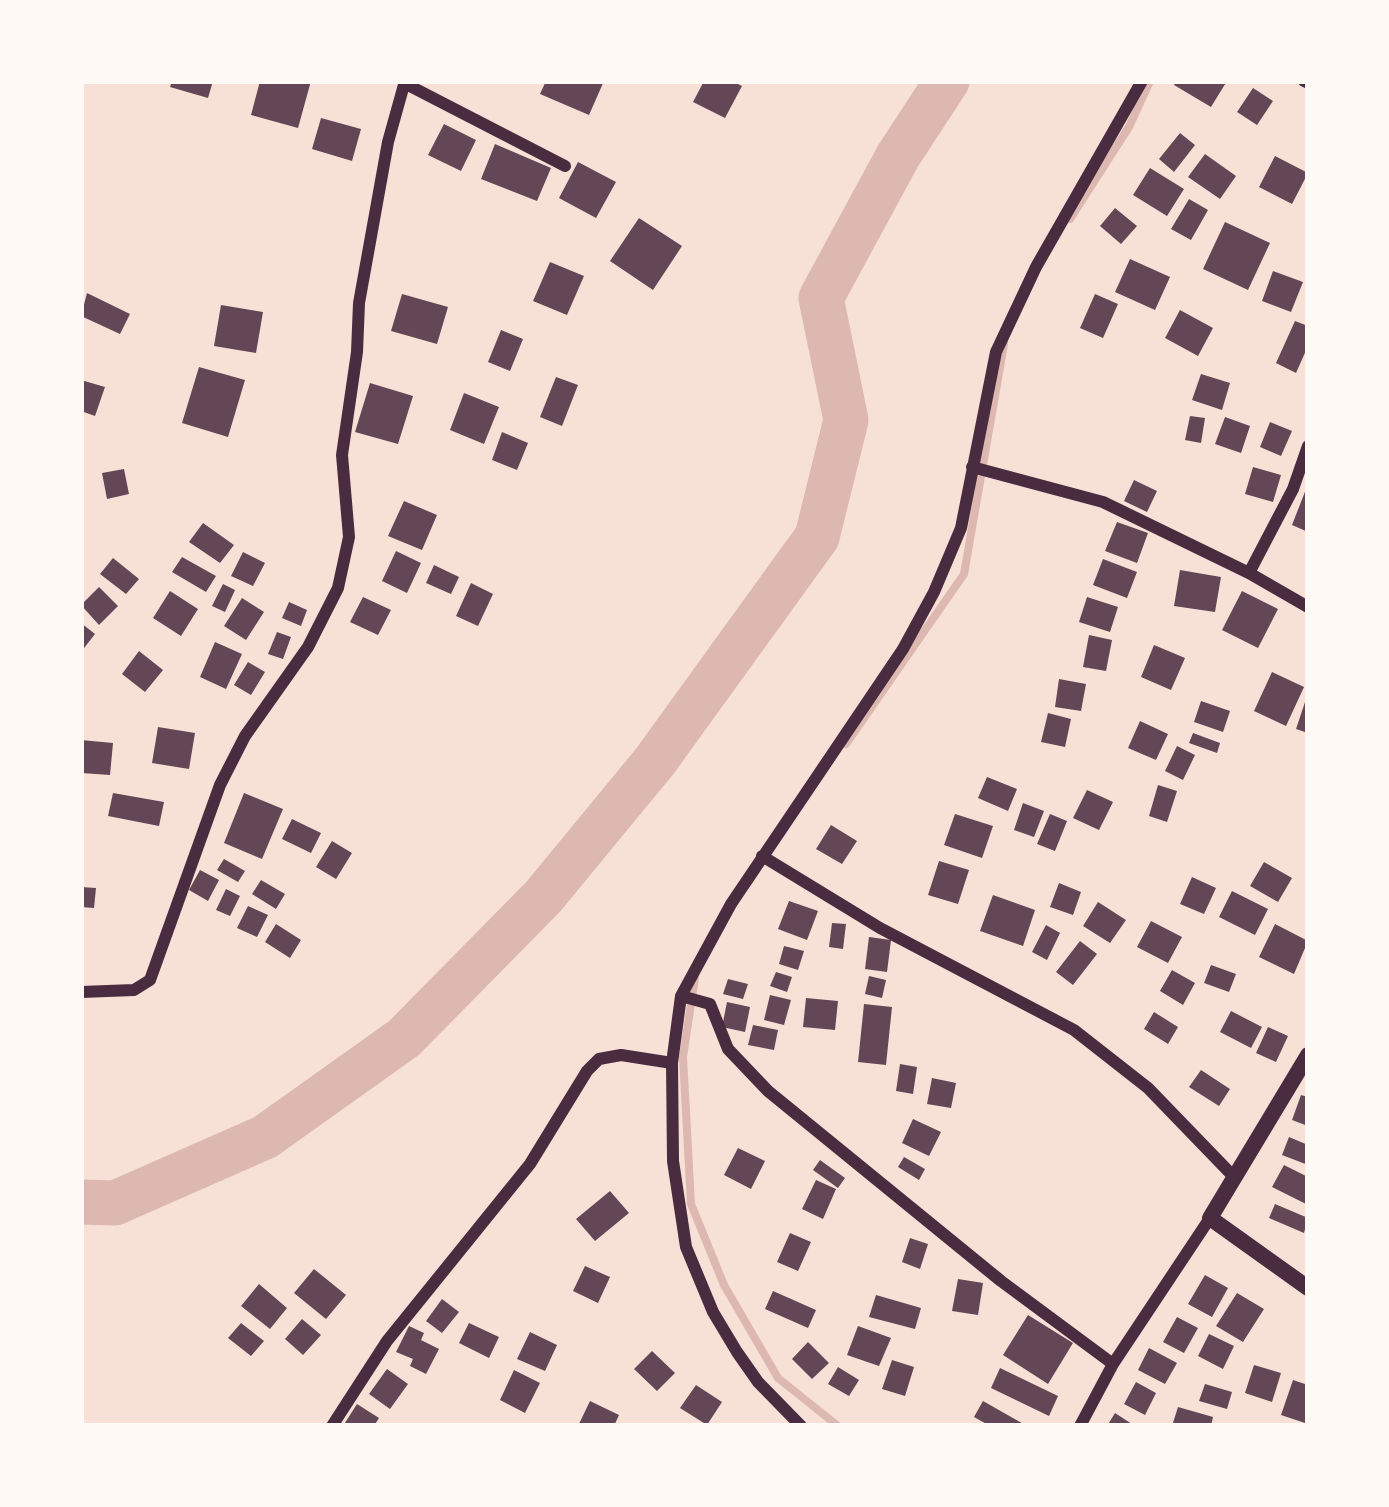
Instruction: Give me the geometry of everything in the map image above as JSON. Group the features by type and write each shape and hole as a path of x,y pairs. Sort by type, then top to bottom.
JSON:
{"street":[{"path":"801,1426 758,1382 737,1352 692,1267 676,1201 671,1063 685,997 719,923 894,662 934,592 961,527 996,352 1036,267 1142,81"},
{"path":"81,992 134,990 149,980 220,785 245,736 308,646 338,588 349,537 342,455 359,303 388,142 404,82 565,166"},
{"path":"1249,573 1293,489 1308,446"},
{"path":"975,467 1103,502 1308,607"},
{"path":"764,856 880,928 1074,1030 1169,1108 1234,1177"},
{"path":"685,997 710,1004 728,1049 768,1091 1001,1281 1113,1364"},
{"path":"332,1426 387,1341 530,1164 598,1059 621,1055 671,1063"},
{"path":"1080,1426 1113,1364 1210,1218 1308,1055"},
{"path":"1210,1218 1308,1288"}],"building":[{"path":"172,81 213,81 208,98 170,87"},
{"path":"260,81 311,81 298,128 251,115"},
{"path":"546,81 604,81 589,115 540,94"},
{"path":"704,81 732,81 742,86 725,118 693,102"},
{"path":"1176,81 1227,81 1211,107 1174,85"},
{"path":"1253,88 1273,101 1257,125 1237,112"},
{"path":"321,118 361,129 352,161 312,149"},
{"path":"444,124 476,140 461,171 428,155"},
{"path":"1180,133 1195,145 1174,172 1159,159"},
{"path":"495,144 551,168 537,201 481,179"},
{"path":"1205,154 1236,176 1220,199 1188,177"},
{"path":"1275,156 1308,173 1292,204 1259,187"},
{"path":"578,162 616,182 596,218 559,198"},
{"path":"1150,168 1184,189 1167,216 1133,195"},
{"path":"1189,199 1208,210 1191,240 1171,229"},
{"path":"1115,208 1137,226 1121,244 1100,226"},
{"path":"639,218 682,246 653,290 610,261"},
{"path":"1225,222 1270,243 1248,290 1203,269"},
{"path":"1130,259 1170,277 1155,310 1115,292"},
{"path":"550,262 584,276 567,315 533,301"},
{"path":"1273,271 1303,282 1291,312 1262,301"},
{"path":"87,293 130,314 120,334 81,316"},
{"path":"402,294 448,307 437,344 391,331"},
{"path":"1095,294 1118,304 1103,338 1080,328"},
{"path":"221,305 263,312 256,353 214,346"},
{"path":"1180,310 1213,328 1198,356 1165,338"},
{"path":"1295,321 1308,326 1308,346 1296,373 1276,363"},
{"path":"501,330 523,339 510,371 488,362"},
{"path":"199,367 245,380 228,437 182,423"},
{"path":"1201,374 1230,383 1222,410 1192,400"},
{"path":"556,377 578,385 562,426 540,417"},
{"path":"81,380 105,387 95,416 81,411"},
{"path":"370,383 413,396 398,444 355,432"},
{"path":"464,393 499,407 484,444 450,430"},
{"path":"1190,416 1205,418 1201,443 1185,440"},
{"path":"1225,417 1250,426 1241,453 1215,444"},
{"path":"1270,422 1292,431 1281,456 1260,447"},
{"path":"502,432 528,443 517,470 492,460"},
{"path":"1253,467 1281,475 1273,502 1245,494"},
{"path":"124,469 129,494 107,499 102,473"},
{"path":"1134,480 1157,491 1147,512 1124,501"},
{"path":"1308,484 1308,532 1292,525"},
{"path":"404,501 437,515 422,550 388,536"},
{"path":"1117,522 1148,533 1137,563 1105,551"},
{"path":"203,523 234,545 220,563 189,542"},
{"path":"396,551 421,563 407,593 382,581"},
{"path":"243,552 265,563 253,586 231,576"},
{"path":"182,557 216,576 206,592 172,572"},
{"path":"113,558 139,579 126,594 100,574"},
{"path":"1103,559 1137,572 1127,598 1093,585"},
{"path":"434,565 459,577 451,594 426,583"},
{"path":"1180,570 1221,577 1215,612 1174,606"},
{"path":"471,583 493,594 478,626 456,616"},
{"path":"223,584 235,590 225,612 212,606"},
{"path":"99,587 118,606 99,625 81,605"},
{"path":"170,591 198,609 181,636 153,618"},
{"path":"1242,591 1278,609 1258,648 1222,630"},
{"path":"363,597 391,610 378,635 350,622"},
{"path":"1087,597 1118,607 1110,632 1079,622"},
{"path":"242,598 264,612 246,640 224,626"},
{"path":"289,602 307,610 301,626 282,618"},
{"path":"81,623 95,634 81,652"},
{"path":"277,632 291,637 283,659 268,654"},
{"path":"1089,635 1112,640 1106,671 1083,667"},
{"path":"215,642 242,654 226,689 200,677"},
{"path":"1154,645 1185,658 1171,690 1141,677"},
{"path":"139,651 163,670 145,692 122,674"},
{"path":"248,662 265,672 251,695 234,685"},
{"path":"1272,672 1304,687 1286,726 1254,711"},
{"path":"1059,679 1086,684 1081,711 1055,707"},
{"path":"1308,696 1308,733 1296,729"},
{"path":"1201,701 1230,711 1223,732 1194,722"},
{"path":"1048,713 1071,719 1065,747 1041,742"},
{"path":"1140,721 1168,734 1156,760 1128,748"},
{"path":"158,727 195,733 189,769 152,763"},
{"path":"1193,733 1220,743 1217,753 1189,743"},
{"path":"81,740 113,743 110,775 81,773"},
{"path":"1177,746 1195,755 1183,780 1165,771"},
{"path":"987,777 1017,789 1008,811 978,798"},
{"path":"1158,785 1177,791 1167,822 1149,816"},
{"path":"1087,790 1113,802 1099,830 1073,818"},
{"path":"113,793 164,802 159,826 108,816"},
{"path":"244,793 283,809 262,859 224,843"},
{"path":"1023,803 1044,811 1034,837 1014,830"},
{"path":"955,814 993,826 982,858 944,845"},
{"path":"1050,814 1067,821 1055,851 1037,844"},
{"path":"292,819 321,833 311,853 282,839"},
{"path":"831,825 857,841 842,864 816,849"},
{"path":"332,841 352,853 336,879 316,867"},
{"path":"224,859 245,871 238,882 217,870"},
{"path":"939,861 969,870 958,904 928,895"},
{"path":"1264,862 1292,878 1278,902 1250,886"},
{"path":"200,870 219,880 208,901 189,890"},
{"path":"1192,877 1216,888 1204,914 1180,904"},
{"path":"261,880 285,894 276,909 252,894"},
{"path":"1059,883 1081,892 1073,915 1050,907"},
{"path":"81,887 96,888 94,908 81,907"},
{"path":"226,889 240,896 230,916 216,910"},
{"path":"1232,891 1268,909 1255,935 1219,917"},
{"path":"993,895 1035,910 1023,946 980,931"},
{"path":"789,901 818,911 807,940 778,929"},
{"path":"1098,902 1126,920 1110,943 1083,926"},
{"path":"248,906 268,915 257,937 237,928"},
{"path":"1151,921 1182,937 1168,963 1137,947"},
{"path":"832,923 846,924 843,949 829,947"},
{"path":"276,924 301,940 290,958 265,942"},
{"path":"1275,924 1308,941 1294,974 1259,957"},
{"path":"1046,925 1060,933 1047,960 1032,952"},
{"path":"869,937 891,940 887,972 865,969"},
{"path":"1080,941 1097,954 1073,985 1056,972"},
{"path":"784,946 804,951 798,970 779,964"},
{"path":"1211,965 1236,974 1229,992 1204,983"},
{"path":"1172,970 1195,983 1183,1005 1160,991"},
{"path":"776,972 792,977 787,992 770,986"},
{"path":"869,976 886,980 882,998 865,994"},
{"path":"728,979 748,984 743,999 723,994"},
{"path":"770,995 791,1000 784,1025 764,1020"},
{"path":"806,998 838,1001 835,1030 803,1027"},
{"path":"727,1002 750,1007 745,1032 722,1027"},
{"path":"864,1004 892,1007 886,1065 858,1062"},
{"path":"1231,1011 1262,1027 1251,1048 1220,1032"},
{"path":"1154,1012 1178,1027 1168,1044 1144,1029"},
{"path":"753,1025 778,1030 774,1050 748,1045"},
{"path":"1268,1027 1288,1036 1276,1062 1256,1053"},
{"path":"900,1064 917,1067 913,1094 896,1091"},
{"path":"1201,1070 1230,1089 1219,1106 1189,1087"},
{"path":"932,1078 956,1083 951,1108 927,1104"},
{"path":"1301,1095 1308,1097 1308,1126 1292,1120"},
{"path":"913,1119 941,1132 929,1156 902,1143"},
{"path":"1289,1137 1308,1145 1308,1165 1282,1155"},
{"path":"738,1148 765,1161 751,1189 724,1175"},
{"path":"904,1157 925,1169 919,1180 898,1167"},
{"path":"820,1160 845,1178 838,1188 813,1170"},
{"path":"1284,1165 1308,1177 1308,1205 1272,1187"},
{"path":"816,1180 836,1189 823,1219 802,1209"},
{"path":"610,1191 629,1213 595,1241 576,1219"},
{"path":"1275,1204 1308,1218 1304,1233 1269,1218"},
{"path":"790,1233 811,1242 798,1271 777,1262"},
{"path":"910,1238 928,1244 920,1269 902,1262"},
{"path":"585,1266 610,1277 598,1303 573,1291"},
{"path":"314,1269 346,1295 326,1319 294,1293"},
{"path":"1205,1275 1228,1288 1212,1317 1188,1304"},
{"path":"958,1279 983,1283 978,1315 952,1311"},
{"path":"259,1284 287,1308 270,1329 241,1306"},
{"path":"773,1291 816,1310 808,1328 765,1309"},
{"path":"1237,1293 1264,1309 1243,1342 1216,1326"},
{"path":"876,1295 921,1308 915,1329 869,1317"},
{"path":"442,1299 459,1312 442,1333 426,1321"},
{"path":"1028,1315 1073,1343 1048,1384 1003,1355"},
{"path":"1177,1317 1198,1328 1184,1353 1163,1342"},
{"path":"302,1319 321,1335 303,1355 285,1339"},
{"path":"241,1323 264,1341 251,1356 228,1338"},
{"path":"469,1323 499,1337 489,1358 459,1343"},
{"path":"409,1326 424,1333 421,1340 439,1349 426,1374 410,1366 413,1359 396,1352"},
{"path":"858,1326 891,1338 879,1366 847,1355"},
{"path":"530,1332 557,1345 545,1371 517,1359"},
{"path":"1209,1334 1234,1346 1223,1369 1198,1356"},
{"path":"808,1342 829,1363 812,1379 792,1359"},
{"path":"1149,1348 1177,1363 1165,1384 1138,1370"},
{"path":"652,1351 675,1373 657,1391 634,1369"},
{"path":"892,1360 914,1367 905,1396 882,1389"},
{"path":"1254,1365 1281,1373 1272,1402 1245,1393"},
{"path":"838,1367 859,1380 849,1396 828,1384"},
{"path":"1000,1368 1058,1396 1049,1416 991,1388"},
{"path":"387,1369 408,1384 390,1409 369,1394"},
{"path":"514,1370 540,1383 525,1413 500,1400"},
{"path":"1293,1380 1308,1385 1308,1424 1281,1415"},
{"path":"1136,1382 1156,1393 1145,1415 1124,1404"},
{"path":"1205,1384 1232,1392 1227,1409 1199,1401"},
{"path":"696,1385 722,1402 707,1425 680,1408"},
{"path":"590,1401 619,1415 614,1426 578,1426"},
{"path":"983,1401 1027,1426 990,1426 974,1417"},
{"path":"357,1404 379,1418 374,1426 343,1426"},
{"path":"1178,1407 1213,1417 1211,1426 1172,1426"},
{"path":"1115,1413 1135,1426 1107,1426"}],"waterway":[{"path":"81,1202 115,1203 265,1137 404,1038 543,897 655,761 817,537 846,420 821,298 898,156 947,81"},
{"path":"1070,219 1129,127 1150,81"},
{"path":"846,744 964,574 1004,344"},
{"path":"695,978 683,1057 691,1204 724,1285 778,1378 838,1426"}]}
